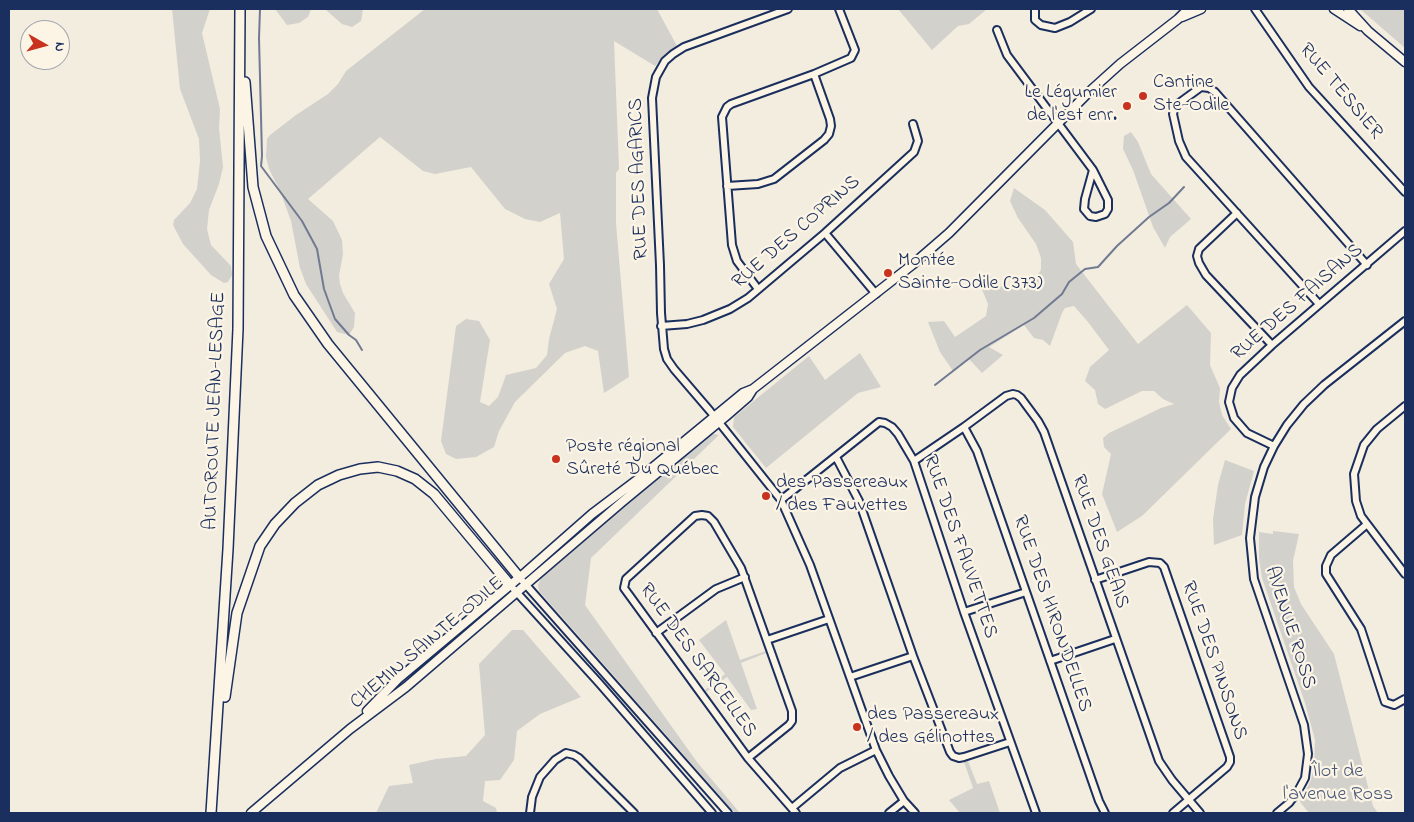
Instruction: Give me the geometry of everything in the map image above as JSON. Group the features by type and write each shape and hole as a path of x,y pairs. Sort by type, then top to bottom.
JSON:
{"highway":[{"name":"AUTOROUTE JEAN-LESAGE","path":"211,813 216,759 228,549 238,329 240,9"},
{"path":"240,24 253,187 266,236 294,296 328,344 522,581"},
{"path":"216,759 237,613 260,546 275,524 295,503 318,485 339,475 360,469 378,467 397,471 415,480 434,494 513,588"}],"main road":[{"path":"1178,19 1188,9"},
{"path":"1178,19 1201,9"},
{"path":"1334,9 1368,31 1405,62"},
{"path":"1348,9 1368,31"},
{"name":"CHEMIN SAINTE-ODILE","path":"251,813 350,729 398,679 522,581 592,514 717,419 743,393 754,389 876,294 949,233 1058,122 1120,64 1178,19"}],"street":[{"name":"RUE DES AGARICS","path":"788,9 767,12 684,48 665,61 656,77 652,98 664,349 674,369 717,419 781,500 810,565 876,750 904,800 915,813"},
{"path":"758,289 734,254 721,122 727,107 731,104 814,74 848,60 853,56 853,44 839,9"},
{"path":"1034,9 1035,20 1048,28 1055,28 1070,22 1091,9"},
{"name":"RUE TESSIER","path":"1255,9 1309,87 1405,192"},
{"path":"997,30 1007,55 1093,170 1108,200 1108,209 1105,214 1096,217 1090,216 1084,210 1084,200 1093,170"},
{"path":"727,186 758,184 774,179 829,134 830,119 814,74"},
{"path":"1319,304 1186,156 1179,141 1173,114 1175,106 1201,87 1209,88 1215,92 1367,264"},
{"name":"RUE DES COPRINS","path":"662,326 687,324 718,315 740,303 758,289 825,233 914,152 918,141 913,124"},
{"path":"1237,213 1199,249 1198,263 1206,275 1272,345"},
{"name":"RUE DES FAISANS","path":"1274,446 1247,433 1234,418 1229,402 1232,388 1240,375 1272,345 1405,231"},
{"path":"825,233 876,294"},
{"name":"AVENUE ROSS","path":"1277,813 1289,803 1305,778 1308,754 1304,725 1259,597 1253,571 1250,538 1255,497 1264,467 1274,446 1287,425 1304,404 1324,385 1405,321"},
{"name":"RUE DES GEAIS","path":"914,461 1006,396 1018,394 1044,432 1159,761 1200,813"},
{"path":"1405,406 1377,429 1364,445 1354,474 1356,501 1361,516 1405,574"},
{"name":"RUE DES FAUVETTES","path":"781,500 879,422 892,427 898,434 914,461 964,612 1036,813"},
{"name":"RUE DES HIRONDELLES","path":"964,427 977,451 1104,813"},
{"path":"836,457 859,501 913,656 953,756 964,757 1010,742"},
{"name":"RUE DES SARCELLES","path":"748,758 789,725 792,716 745,577 714,522 708,516 695,516 626,579 624,588 748,758 794,811"},
{"path":"1366,525 1331,555 1326,566 1326,574 1361,629 1385,702 1394,705 1405,699"},
{"name":"RUE DES PINSONS","path":"1095,580 1149,562 1160,563 1164,567 1230,757 1227,767 1173,813"},
{"path":"656,633 716,589 745,577"},
{"path":"522,581 728,813"},
{"path":"513,588 712,813"},
{"path":"964,612 1026,592"},
{"path":"767,640 829,619"},
{"path":"1050,662 1115,639"},
{"path":"850,677 913,656"},
{"path":"794,811 840,768 876,750"},
{"path":"530,813 532,797 540,777 555,760 566,753 578,758 634,813"},
{"path":"889,813 904,800"}],"green space":[{"path":"172,9 210,9 202,33 220,109 219,128 223,167 209,210 207,229 211,245 231,266 232,275 228,282 224,283 211,275 183,244 173,225 174,220 190,203 197,189 200,161 199,139 180,89"},
{"path":"275,9 311,9 308,17 299,23 287,25"},
{"path":"322,9 363,9 361,21 352,27 342,24 326,10"},
{"path":"425,9 657,9 677,46 663,56 655,66 614,41 619,169 616,173 616,223 629,377 604,393 598,351 585,346 565,353 515,402 499,431 494,447 476,457 456,459 446,454 441,441 456,326 466,319 479,321 490,340 480,402 489,406 498,397 506,375 536,368 547,355 557,309 549,284 564,259 560,213 540,222 525,219 505,209 471,167 435,174 423,171 380,137 308,199 333,221 342,240 343,254 339,276 340,284 355,313 354,327 349,335 337,332 306,284 300,268 291,221 280,191 269,169 266,157 267,139 270,135 328,94 338,84 346,71"},
{"path":"898,9 987,9 969,24 958,26 932,50"},
{"path":"1360,9 1405,9 1405,48"},
{"path":"1131,132 1138,142 1151,174 1191,219 1170,237 1165,248 1153,227 1133,170 1123,149 1124,136"},
{"path":"1014,188 1045,210 1073,242 1076,264 1138,344 1187,305 1211,333 1210,365 1220,388 1219,402 1222,415 1231,429 1142,516 1117,532 1102,494 1111,454 1104,447 1103,438 1109,433 1161,408 1174,404 1163,399 1154,391 1142,391 1105,409 1098,404 1095,390 1085,381 1090,367 1109,350 1074,306 1065,308 1062,313 1050,346 1043,340 1034,338 1024,325 989,347 1003,355 982,373 969,359 953,371 940,352 928,322 944,321 955,337 986,316 988,304 979,282 981,274 988,274 1001,286 1011,289 1023,287 1040,272 1041,258 1036,244 1018,218 1010,201"},
{"path":"860,353 881,387 858,393 766,468 733,427 734,417 809,356 825,380"},
{"path":"714,434 719,435 591,558 585,605 697,762 740,813 735,813 539,591 538,585 541,578 706,437"},
{"path":"1225,460 1254,471 1245,504 1242,535 1214,545 1213,519 1218,485"},
{"name":"Îlot de l'avenue Ross","path":"1273,531 1299,534 1293,561 1294,587 1301,604 1334,654 1373,806 1378,813 1309,813 1300,802 1311,780 1314,766 1315,740 1305,703 1262,578 1259,558 1259,532 1273,534"},
{"path":"726,620 740,660 766,651 766,653 741,663 757,709 751,710 727,677 706,692 705,690 725,674 699,640"},
{"path":"512,630 523,630 581,697 540,714 517,731 514,760 500,780 485,781 483,801 496,808 497,813 376,813 389,786 413,783 409,765 436,759 466,756 485,735 479,664"},
{"path":"968,761 977,784 989,781 1000,813 960,813 949,800 973,788 964,762"}],"waterway":[{"path":"260,9 261,166 302,221 317,249 324,289 335,319 356,340 362,350"},
{"path":"935,385 980,350 1034,318 1062,294 1069,282 1085,269 1098,267 1117,246 1149,217 1169,203 1184,187"}],"place":[{"name":"Cantine Ste-Odile","path":"1143,96"},
{"name":"Le Légumier de l'est enr.","path":"1127,106"},
{"name":"Montée Sainte-Odile (373)","path":"888,273"},
{"name":"Poste régional Sûreté Du Québec","path":"556,459"},
{"name":"des Passereaux / des Fauvettes","path":"766,496"},
{"name":"des Passereaux / des Gélinottes","path":"857,727"}]}
